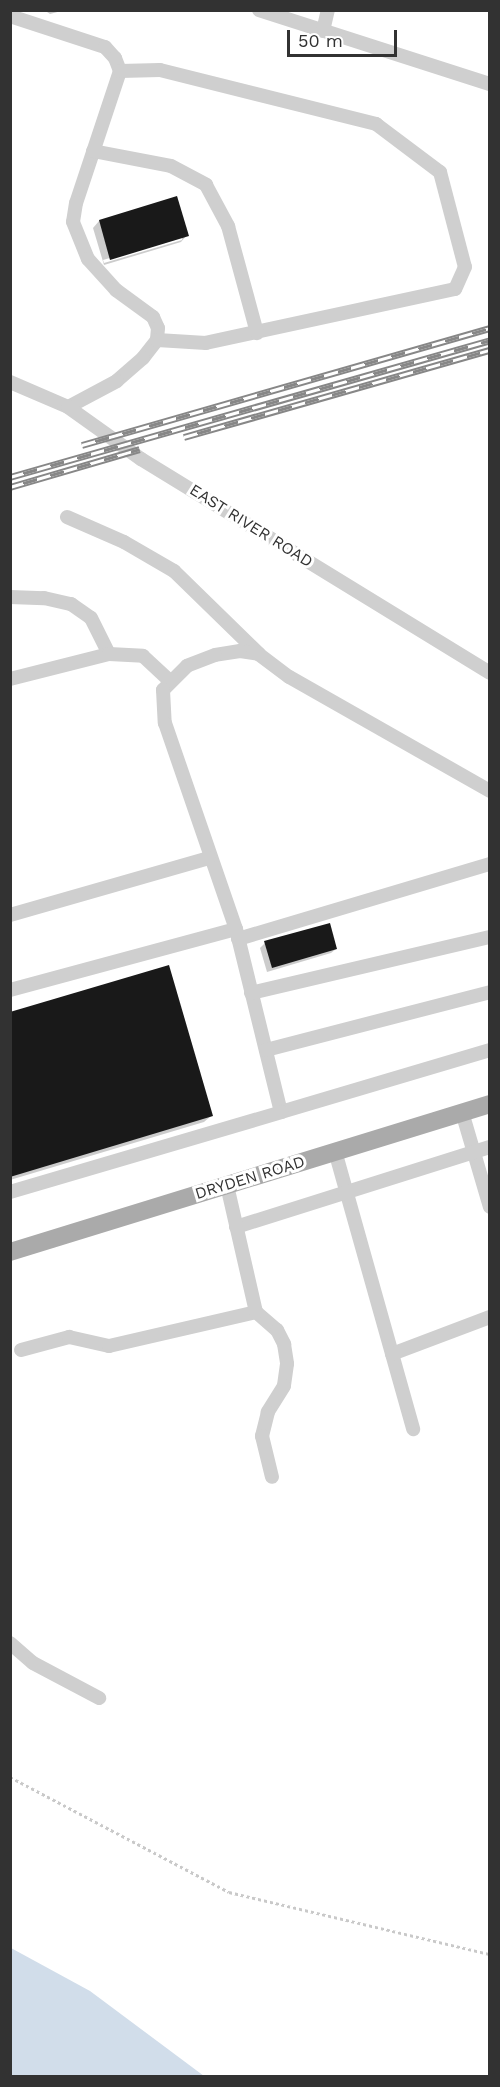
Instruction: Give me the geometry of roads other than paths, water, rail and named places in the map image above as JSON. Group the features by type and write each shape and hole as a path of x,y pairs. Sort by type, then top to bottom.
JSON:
{"main road":[{"name":"DRYDEN ROAD","path":"10,1252 489,1104"}],"street":[{"path":"260,10 489,84"},
{"path":"323,31 328,10"},
{"path":"10,16 105,47 120,71"},
{"path":"120,71 160,70 376,124 440,172 465,267 455,289 206,343 157,340"},
{"path":"68,407 117,381 157,340 158,328 153,317 116,290 88,259 73,222 93,151 120,71"},
{"path":"93,151 171,166 206,185 228,226 257,333"},
{"name":"EAST RIVER ROAD","path":"10,382 68,407 141,459 489,673"},
{"path":"67,517 124,542 174,571 259,654 289,676 489,791"},
{"path":"10,597 44,598 71,604 91,618 109,654"},
{"path":"259,654 240,651 215,655 187,666 163,690 165,723 209,858 237,934 281,1112"},
{"path":"10,679 109,654 143,656 170,681"},
{"path":"10,915 209,858"},
{"path":"10,990 237,934 489,864"},
{"path":"251,993 489,937"},
{"path":"266,1050 489,992"},
{"path":"10,1192 489,1050"},
{"path":"462,1112 489,1207"},
{"path":"236,1227 347,1195 489,1147"},
{"path":"335,1151 413,1429"},
{"path":"227,1185 256,1312 276,1330 284,1344 287,1364 284,1386 268,1412 262,1436 272,1477"},
{"path":"21,1350 69,1337 109,1346 256,1312"},
{"path":"392,1353 489,1317"},
{"path":"10,1644 33,1663 99,1698"}],"railway":[{"path":"82,445 490,328"},
{"path":"10,477 490,340"},
{"path":"184,437 490,350"},
{"path":"10,487 140,449"}]}
